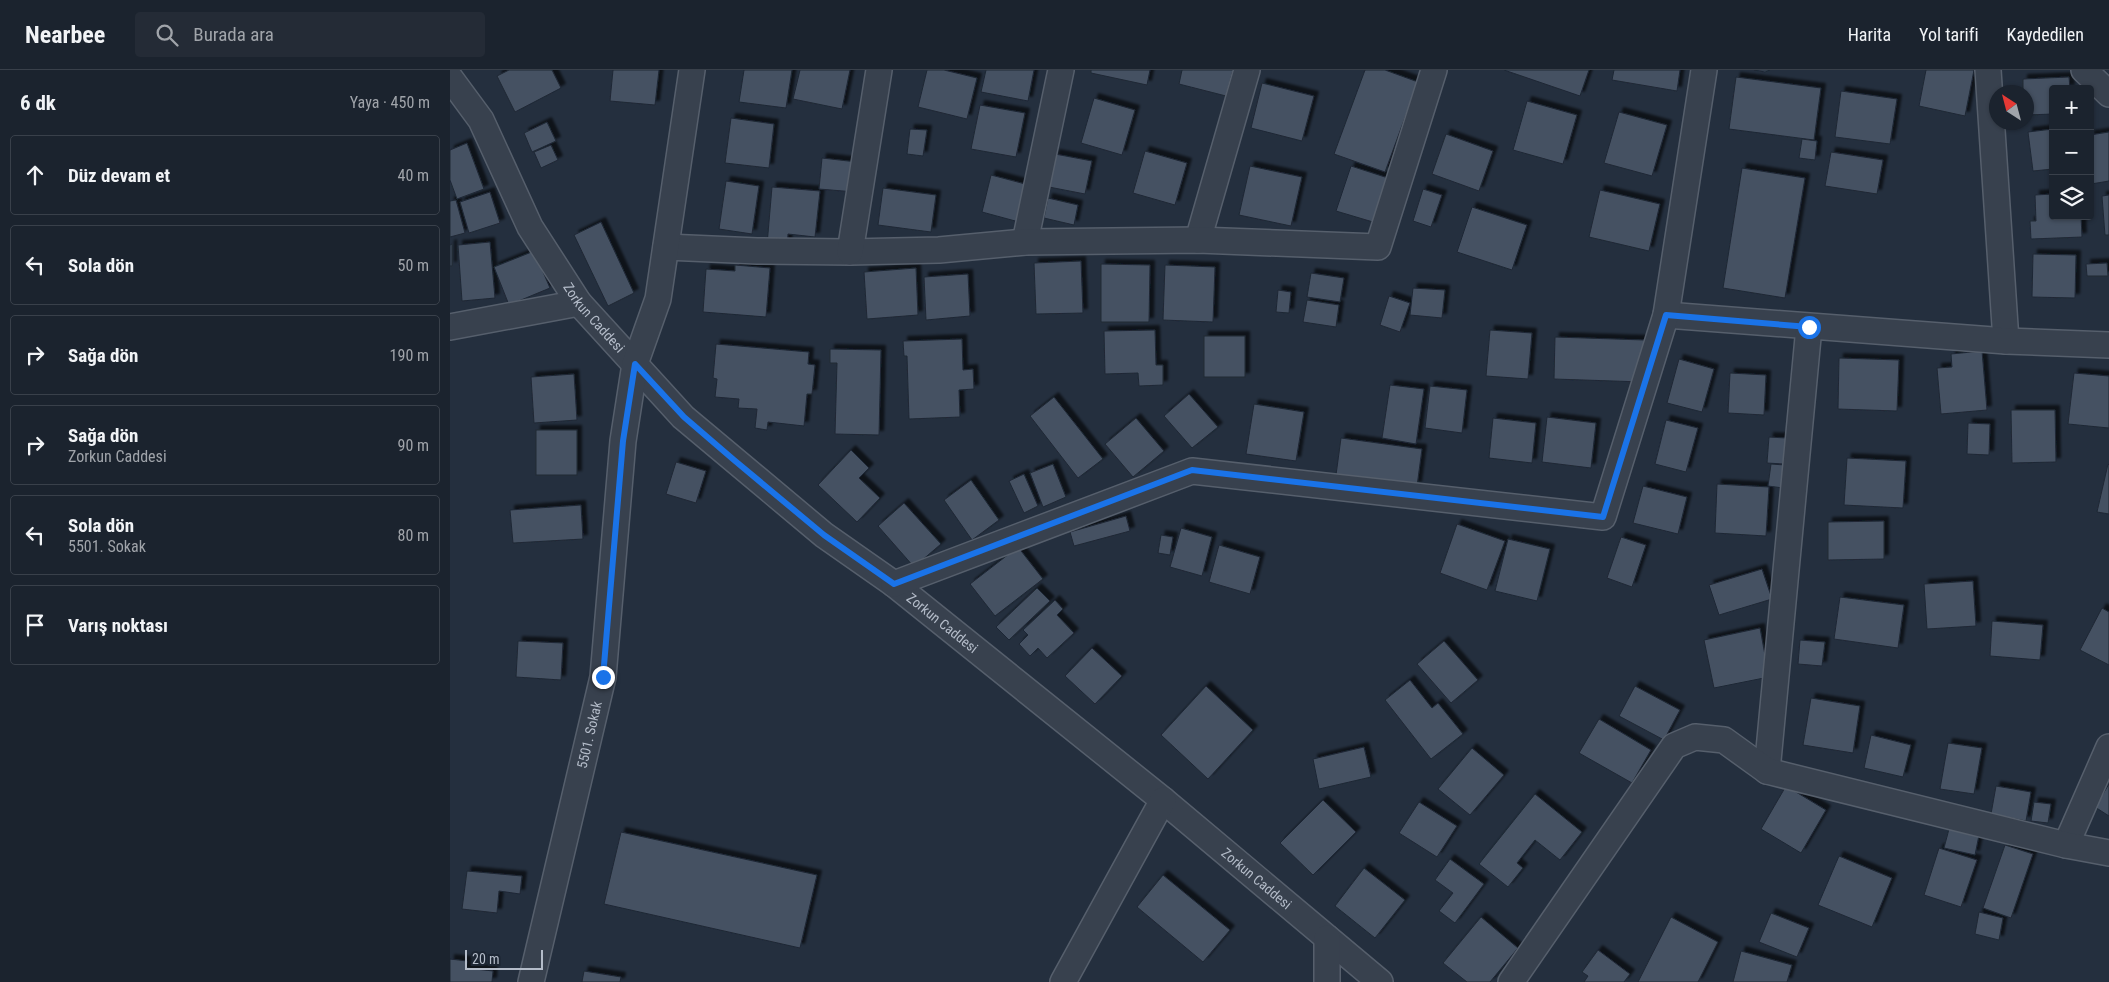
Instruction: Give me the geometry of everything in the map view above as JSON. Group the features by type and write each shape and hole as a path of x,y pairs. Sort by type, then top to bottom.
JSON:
{"street":[{"name":"5501. Sokak","path":"531,982 603,677 623,441 635,364 658,299 692,70"},
{"path":"850,252 880,70"},
{"path":"1025,242 1061,70"},
{"path":"1198,240 1247,70"},
{"path":"666,246 757,251 850,252 938,250 1025,242 1198,240 1378,247 1434,70"},
{"path":"894,584 1192,470 1603,517 1666,315 1704,70"},
{"path":"1988,70 2006,341"},
{"path":"2084,70 2109,94"},
{"name":"Zorkun Caddesi","path":"450,78 481,120 530,227 578,304 684,417 824,535 894,584 1163,800 1380,982"},
{"path":"450,327 578,304"},
{"path":"1666,315 2006,341 2109,345"},
{"path":"1767,771 1809,327"},
{"path":"1511,982 1674,746 1695,737 1724,740 1767,771 2066,845 2109,853"},
{"path":"2066,845 2109,747"},
{"path":"1063,982 1163,800"},
{"path":"1327,938 1327,982"}],"building":[{"path":"509,70 552,70 561,88 515,112 497,76"},
{"path":"613,70 659,70 655,105 610,101"},
{"path":"744,70 792,70 786,108 739,102"},
{"path":"800,70 850,70 842,109 793,99"},
{"path":"927,70 944,70 977,78 967,119 918,107"},
{"path":"986,70 1034,70 1028,101 981,92"},
{"path":"1091,70 1150,70 1147,85 1091,73"},
{"path":"1182,70 1233,70 1226,96 1179,84"},
{"path":"1365,70 1385,70 1418,82 1385,172 1334,154"},
{"path":"1504,70 1589,70 1580,96"},
{"path":"1614,70 1680,70 1677,91 1612,80"},
{"path":"1754,70 1770,70 1765,72"},
{"path":"1926,70 1974,70 1965,116 1919,106"},
{"path":"1736,77 1821,88 1814,140 1729,129"},
{"path":"2069,77 2070,85 2049,85 2049,114 2034,115 2034,85 2023,85 2023,79"},
{"path":"1262,83 1314,96 1302,141 1251,128"},
{"path":"1841,91 1897,99 1890,144 1835,137"},
{"path":"1094,98 1135,110 1122,155 1081,143"},
{"path":"1527,101 1577,115 1563,164 1513,150"},
{"path":"980,105 1025,113 1016,157 971,149"},
{"path":"1619,112 1667,125 1652,176 1604,163"},
{"path":"731,118 774,124 769,168 725,163"},
{"path":"547,122 556,141 532,152 524,133"},
{"path":"910,129 927,130 923,156 907,154"},
{"path":"2049,129 2049,169 2033,171 2028,132"},
{"path":"2109,132 2109,181 2094,184 2094,175 2094,134"},
{"path":"1446,134 1493,151 1479,191 1432,174"},
{"path":"1802,139 1817,141 1815,160 1799,158"},
{"path":"467,143 484,189 457,199 450,180 450,150"},
{"path":"551,145 558,160 541,168 534,152"},
{"path":"1145,151 1187,163 1175,205 1133,193"},
{"path":"1831,152 1883,160 1877,194 1825,186"},
{"path":"1055,154 1092,161 1085,194 1049,187"},
{"path":"822,158 857,162 855,192 819,189"},
{"path":"1250,166 1302,177 1291,226 1239,215"},
{"path":"1351,166 1388,178 1373,222 1336,211"},
{"path":"1742,168 1805,178 1785,298 1723,288"},
{"path":"991,175 1029,185 1019,222 982,212"},
{"path":"726,181 759,186 752,234 719,229"},
{"path":"772,187 820,191 815,237 788,234 787,246 767,245"},
{"path":"883,188 936,195 931,232 878,225"},
{"path":"1423,189 1442,195 1431,227 1413,221"},
{"path":"1600,190 1660,204 1649,251 1589,237"},
{"path":"490,192 500,223 469,233 460,202"},
{"path":"2049,194 2049,220 2081,220 2082,237 2031,239 2030,221 2036,221 2035,195"},
{"path":"2109,195 2109,235 2105,235 2102,196"},
{"path":"1048,198 1078,205 1074,225 1044,218"},
{"path":"456,200 465,233 450,237 450,201"},
{"path":"1472,207 1527,225 1512,270 1457,252"},
{"path":"601,222 634,293 608,306 574,235"},
{"path":"490,242 495,298 462,301 458,245"},
{"path":"452,244 452,266 450,266 450,245"},
{"path":"534,251 550,288 509,305 494,267"},
{"path":"2033,254 2076,255 2075,298 2032,297"},
{"path":"1081,261 1083,313 1036,314 1034,263"},
{"path":"2107,263 2108,276 2087,276 2086,264"},
{"path":"1101,264 1150,265 1149,322 1101,322"},
{"path":"735,265 770,268 766,317 703,312 706,269 735,271"},
{"path":"1165,265 1215,267 1213,322 1163,320"},
{"path":"916,268 918,315 867,319 864,272"},
{"path":"1311,273 1344,278 1340,302 1307,297"},
{"path":"968,274 970,316 926,320 924,277"},
{"path":"1413,288 1445,290 1442,318 1410,315"},
{"path":"1278,290 1291,292 1289,313 1276,312"},
{"path":"1389,296 1410,303 1400,332 1380,325"},
{"path":"1307,300 1339,305 1336,327 1303,322"},
{"path":"1155,330 1156,365 1163,365 1163,385 1139,386 1138,373 1105,374 1104,331"},
{"path":"1490,330 1532,333 1528,379 1486,376"},
{"path":"1204,336 1245,336 1245,377 1204,377"},
{"path":"1555,337 1644,340 1643,382 1554,379"},
{"path":"962,339 963,370 973,369 974,389 959,390 960,417 909,419 907,356 904,356 903,341"},
{"path":"716,344 809,352 808,364 815,365 812,394 807,394 804,426 768,422 767,430 755,428 757,409 738,408 739,399 715,397 717,379 713,378"},
{"path":"830,349 881,350 879,435 835,434 837,363 830,363"},
{"path":"1982,351 1987,410 1941,414 1937,368 1952,367 1951,354"},
{"path":"1839,358 1899,360 1897,411 1838,409"},
{"path":"1679,359 1714,369 1702,412 1667,403"},
{"path":"1730,373 1766,375 1764,415 1728,413"},
{"path":"2074,373 2109,376 2109,428 2068,424"},
{"path":"574,374 577,420 534,423 531,377"},
{"path":"1390,385 1424,389 1416,444 1382,438"},
{"path":"1430,386 1467,390 1462,433 1425,428"},
{"path":"1189,394 1218,427 1192,448 1164,416"},
{"path":"1054,397 1103,459 1078,478 1030,416"},
{"path":"1254,404 1304,412 1296,461 1246,454"},
{"path":"2011,410 2055,410 2056,462 2012,463"},
{"path":"1547,417 1596,423 1591,468 1542,462"},
{"path":"1136,418 1164,451 1133,477 1105,444"},
{"path":"1493,418 1536,423 1532,463 1489,458"},
{"path":"1666,420 1698,428 1686,472 1655,464"},
{"path":"1968,423 1990,424 1989,455 1967,454"},
{"path":"536,430 577,430 577,475 536,475"},
{"path":"1769,437 1786,438 1783,464 1767,463"},
{"path":"1341,438 1422,449 1417,486 1336,475"},
{"path":"851,450 869,468 859,478 880,498 857,522 818,485"},
{"path":"1847,458 1906,461 1903,508 1844,505"},
{"path":"676,462 706,471 696,503 666,494"},
{"path":"1053,464 1066,497 1043,507 1030,473"},
{"path":"1771,464 1785,465 1783,488 1768,486"},
{"path":"2109,465 2109,514 2097,512"},
{"path":"1024,474 1038,506 1024,513 1009,481"},
{"path":"971,480 999,520 972,540 944,500"},
{"path":"1717,484 1769,487 1766,536 1715,533"},
{"path":"1643,486 1687,497 1678,534 1633,523"},
{"path":"904,503 941,544 914,567 878,526"},
{"path":"581,505 583,539 513,543 510,510"},
{"path":"1126,516 1130,531 1074,546 1070,532"},
{"path":"1884,521 1884,559 1828,560 1828,522"},
{"path":"1457,524 1505,541 1487,590 1440,573"},
{"path":"1181,528 1212,537 1202,576 1170,567"},
{"path":"1161,535 1173,537 1170,555 1158,553"},
{"path":"1621,537 1646,545 1632,587 1607,578"},
{"path":"1508,539 1550,549 1537,601 1495,591"},
{"path":"1219,545 1260,557 1250,594 1209,582"},
{"path":"1018,547 1043,579 995,616 970,584"},
{"path":"1762,569 1772,599 1719,615 1709,585"},
{"path":"1973,581 1976,626 1927,629 1924,584"},
{"path":"1037,588 1050,601 1009,640 996,627"},
{"path":"1840,597 1904,605 1898,648 1834,639"},
{"path":"1055,600 1063,609 1057,615 1074,633 1047,658 1038,648 1030,656 1019,644 1028,635 1023,630"},
{"path":"2102,608 2109,612 2109,665 2080,650"},
{"path":"1992,621 2043,625 2040,660 1990,656"},
{"path":"1760,628 1769,677 1714,688 1704,640"},
{"path":"1800,640 1825,642 1822,666 1798,664"},
{"path":"518,641 563,643 561,680 516,677"},
{"path":"1444,641 1478,680 1451,703 1417,664"},
{"path":"1092,648 1122,676 1095,704 1065,676"},
{"path":"1410,680 1432,708 1438,703 1463,734 1431,759 1385,700"},
{"path":"1206,686 1253,730 1208,779 1161,735"},
{"path":"1635,686 1680,710 1664,740 1619,716"},
{"path":"1811,698 1860,706 1853,753 1803,745"},
{"path":"1599,719 1651,750 1632,783 1579,753"},
{"path":"1871,735 1911,745 1903,777 1864,768"},
{"path":"1948,743 1982,748 1974,794 1940,789"},
{"path":"1364,747 1371,777 1319,789 1313,759"},
{"path":"1472,748 1504,775 1470,815 1438,789"},
{"path":"2109,784 2109,816 2095,807"},
{"path":"1786,786 1826,810 1801,853 1761,829"},
{"path":"1996,786 2031,792 2026,821 1991,814"},
{"path":"1535,794 1582,832 1560,860 1535,840 1517,863 1523,868 1508,887 1479,864"},
{"path":"1323,800 1356,832 1313,875 1280,843"},
{"path":"1419,802 1457,826 1437,857 1399,833"},
{"path":"2034,802 2051,804 2048,823 2031,821"},
{"path":"1949,829 1979,835 1975,855 1944,848"},
{"path":"621,832 817,875 800,948 604,904"},
{"path":"2005,845 2033,854 2011,918 1983,908"},
{"path":"1939,848 1977,860 1961,907 1924,895"},
{"path":"1839,856 1892,878 1872,927 1818,905"},
{"path":"1450,859 1484,884 1455,923 1439,911 1453,893 1435,880"},
{"path":"1364,868 1405,900 1375,938 1335,906"},
{"path":"467,871 522,876 520,894 499,891 497,913 462,909"},
{"path":"1163,875 1230,930 1203,962 1137,907"},
{"path":"1979,912 2003,918 1999,940 1975,934"},
{"path":"1771,913 1809,928 1797,957 1759,942"},
{"path":"1481,917 1518,948 1490,982 1467,982 1443,963"},
{"path":"1671,917 1718,942 1698,982 1638,982"},
{"path":"1598,950 1630,974 1624,982 1584,982 1588,976 1582,972"},
{"path":"1741,951 1792,965 1787,982 1733,982"},
{"path":"450,959 467,961 466,968 493,971 492,982 450,982"},
{"path":"584,971 621,977 620,982 582,982"}],"route":[{"path":"603,677 623,441 635,364 684,417 734,460 824,535 894,584 1192,470 1603,517 1666,315 1809,327"}]}
